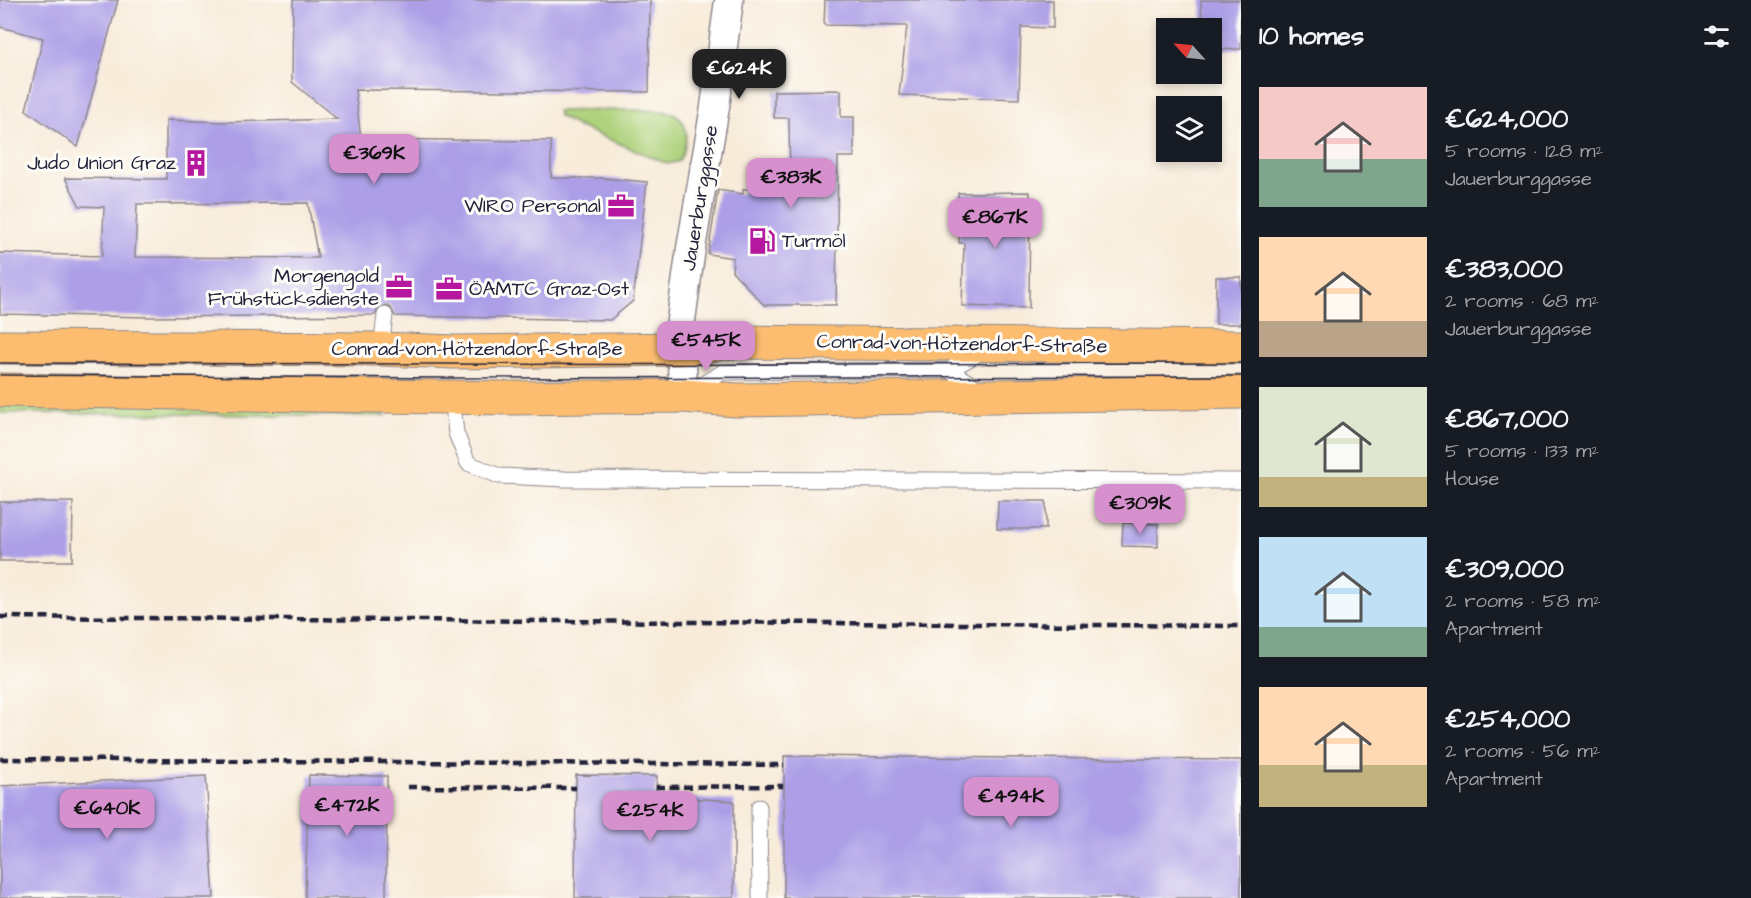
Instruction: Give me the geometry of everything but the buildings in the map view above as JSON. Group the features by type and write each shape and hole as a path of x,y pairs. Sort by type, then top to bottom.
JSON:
{"main road":[{"name":"Conrad-von-Hötzendorf-Straße","path":"0,347 381,349 704,361 734,342 1241,346"},
{"path":"0,390 452,397 683,396 736,400 1241,392"}],"street":[{"name":"Jauerburggasse","path":"683,396 704,361 681,321 715,107 729,0"}],"lane":[{"path":"381,349 385,315"},
{"path":"950,370 994,344"},
{"path":"683,396 704,361 950,370 989,395"},
{"path":"452,397 456,433 468,463 500,476 565,479 1241,481"},
{"path":"759,807 760,898"}],"green space":[{"path":"637,110 675,114 680,118 686,130 684,150 679,161 668,164 575,125 559,116 557,111"},
{"path":"0,398 377,409 386,416 0,413"}],"tram line":[{"path":"0,363 465,365 1241,363"},
{"path":"0,375 453,378 1241,376"}],"railway":[{"path":"0,617 1241,626"},
{"path":"0,759 784,765"},
{"path":"656,787 783,786"},
{"path":"408,787 576,788"}],"place":[{"name":"Judo Union Graz","path":"196,163"},
{"name":"WIRO Personal","path":"621,206"},
{"name":"Turmöl","path":"762,241"},
{"name":"Morgengold Frühstücksdienste","path":"399,287"},
{"name":"ÖAMTC Graz-Ost","path":"449,289"}]}
